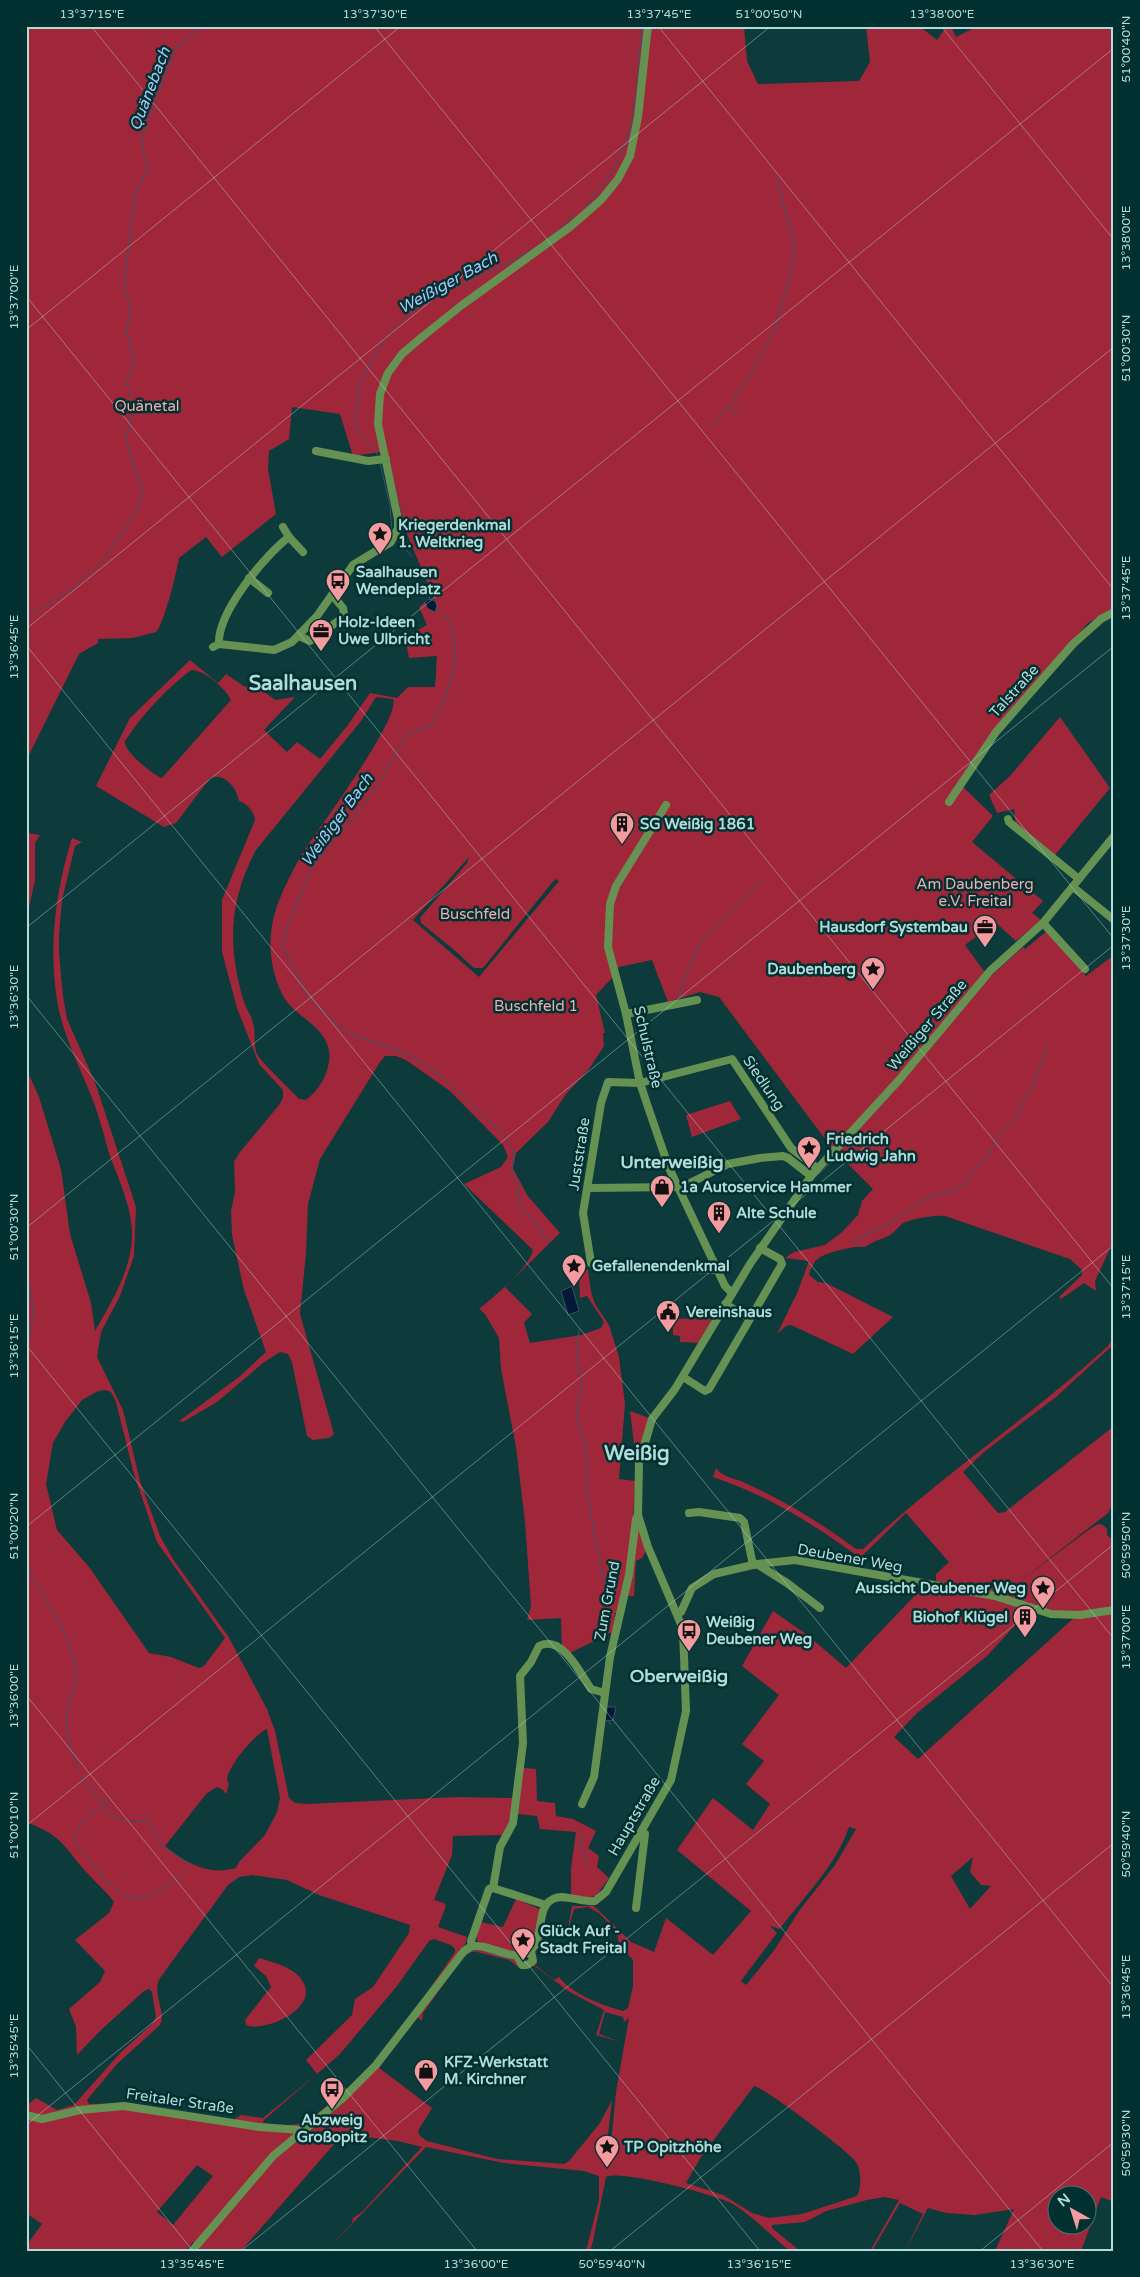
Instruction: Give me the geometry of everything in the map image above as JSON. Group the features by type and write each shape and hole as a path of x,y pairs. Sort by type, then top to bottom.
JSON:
{"street":[{"path":"289,537 268,554 249,578 228,613 216,646 274,650 284,647 299,636 353,565 383,548 395,534 398,519 390,479 382,460 378,424 378,409 388,373 402,354 462,305 570,227 601,200 618,179 630,156 638,117 648,26"},
{"path":"316,451 382,460"},
{"path":"283,527 302,552"},
{"path":"249,578 268,593"},
{"path":"299,636 310,641 341,619 344,614 343,608 332,594"},
{"name":"Talstraße","path":"949,802 996,732 1073,644 1101,619 1114,612"},
{"name":"Schulstraße","path":"666,804 620,877 610,904 608,947 626,1014 640,1083 669,1168 725,1286 732,1293"},
{"path":"1008,819 1007,821 1078,879"},
{"name":"Weißiger Straße","path":"836,1148 899,1080 990,971 1043,923 1114,836"},
{"path":"1107,845 1114,850"},
{"path":"1072,887 1114,920"},
{"path":"1043,923 1085,969"},
{"path":"626,1014 697,1000"},
{"name":"Siedlung","path":"640,1083 732,1059 794,1151 817,1168"},
{"name":"Juststraße","path":"640,1083 612,1081 606,1085 601,1103 583,1220 591,1263 622,1267 718,1270"},
{"name":"Hauptstraße","path":"546,1905 557,1898 592,1902 598,1899 641,1833 671,1780 684,1729 687,1694 685,1639 678,1612 648,1548 638,1515 639,1463 652,1419 682,1377 760,1248 817,1168 836,1148"},
{"path":"788,1158 794,1151"},
{"path":"588,1188 682,1187 721,1166 737,1161 783,1156 811,1176"},
{"path":"682,1377 705,1391 708,1390 782,1264 780,1258 760,1248"},
{"path":"725,1304 750,1318"},
{"path":"689,1514 699,1512 740,1518 744,1522 755,1564 820,1608"},
{"name":"Zum Grund","path":"582,1804 594,1777 613,1643 629,1575 638,1515"},
{"name":"Deubener Weg","path":"678,1612 681,1612 692,1588 702,1580 726,1570 755,1564 795,1560 918,1584 995,1596 1051,1614 1080,1615 1114,1610"},
{"path":"493,1888 500,1847 513,1824 523,1744 521,1672 531,1662 538,1646 550,1644 561,1649 573,1660 591,1689 605,1692"},
{"path":"636,1908 645,1834 641,1833"},
{"path":"192,2251 262,2167 301,2130 343,2098 371,2070 396,2041 459,1956 472,1946 484,1946 517,1956 522,1965 527,1965 532,1961 531,1951 537,1941 546,1905 493,1888 489,1889 471,1941 472,1946"},
{"name":"Freitaler Straße","path":"26,2115 42,2119 80,2110 124,2106 259,2127 301,2130"}],"green space":[{"path":"26,26 744,26 747,61 758,84 859,81 870,62 866,26 919,26 937,40 947,26 951,26 956,37 978,26 1114,26 1114,608 1088,623 994,730 959,783 993,816 972,842 1043,901 1032,913 1041,920 1016,941 995,922 965,945 989,978 1023,947 1025,949 1047,931 1086,976 1114,955 1114,1240 1095,1281 1096,1291 1084,1283 1061,1299 1059,1297 1082,1275 1082,1270 1070,1259 945,1216 911,1220 902,1224 890,1235 865,1247 835,1251 823,1256 811,1268 809,1275 818,1282 826,1283 893,1317 853,1354 791,1325 786,1326 777,1334 798,1291 809,1261 785,1258 794,1252 825,1245 842,1232 858,1215 862,1201 873,1189 831,1147 719,997 700,992 668,1002 652,960 619,967 613,977 596,995 605,1033 603,1033 604,1046 589,1069 566,1094 548,1122 516,1153 513,1168 527,1195 560,1233 505,1287 532,1314 524,1323 530,1343 581,1335 601,1328 604,1322 587,1296 580,1298 579,1276 588,1269 591,1292 595,1304 609,1325 619,1357 625,1404 619,1479 635,1481 628,1564 619,1613 615,1613 614,1631 570,1653 562,1649 561,1618 527,1620 531,1606 525,1522 516,1447 501,1369 499,1338 485,1314 479,1309 502,1290 518,1273 533,1250 464,1184 501,1167 508,1157 503,1145 450,1091 406,1060 396,1056 385,1056 380,1062 320,1159 308,1204 306,1253 300,1314 334,1434 329,1438 313,1440 307,1436 292,1362 288,1354 280,1352 263,1363 217,1402 183,1422 179,1421 239,1377 266,1352 244,1290 232,1235 231,1211 235,1192 234,1162 279,1105 283,1098 283,1090 259,1064 237,1008 222,952 222,900 255,820 250,808 239,801 233,786 220,777 210,778 176,823 164,827 96,786 130,718 190,660 218,683 226,674 245,687 254,684 275,700 295,697 264,730 287,752 297,742 320,759 348,725 370,693 397,698 408,687 435,687 437,656 409,658 405,637 427,625 419,607 425,602 427,608 437,606 405,529 387,451 353,456 340,414 292,407 289,439 269,451 268,469 276,514 222,557 206,537 179,558 166,608 156,632 133,638 98,639 98,643 79,654 26,761","holes":["191,670 202,673 214,680 231,700 162,778 146,768 133,756 125,741 155,703","376,697 393,699 392,711 384,729 355,776 300,857 278,902 271,930 272,962 282,994 288,1003 319,1032 329,1050 328,1068 321,1083 306,1100 299,1099 257,1054 254,1027 244,1002 235,962 233,924 240,887 256,850 361,721","469,857 467,863 420,918 421,923 474,968 483,968 555,879 559,881 479,977 413,920"]},
{"path":"1060,717 1110,788 1055,855 1016,826 1014,809 997,813 989,795 1010,776"},
{"path":"26,830 27,833 40,835 35,843 35,880 26,921"},
{"path":"72,838 82,842 75,846 62,900 59,953 63,996 67,1019 95,1082 136,1207 134,1256 120,1296 101,1332 97,1357 123,1410 140,1481 160,1536 173,1559 228,1636 267,1709 275,1731 289,1798 295,1803 458,1797 513,1798 509,1827 505,1835 453,1836 452,1855 434,1900 444,1903 446,1906 438,1927 467,1937 465,1945 459,1950 462,1955 476,1948 513,1957 519,1967 534,1964 554,1980 559,1977 580,1994 623,2011 628,2008 633,1986 633,1960 619,1944 617,1932 599,1913 588,1907 574,1909 567,1934 572,1906 594,1906 631,1942 654,1952 666,1918 713,1955 751,1911 677,1850 713,1798 753,1830 770,1804 746,1784 764,1761 742,1744 779,1695 742,1666 773,1611 806,1634 846,1668 919,1591 924,1589 964,1592 1029,1610 987,1656 917,1713 894,1737 918,1759 1075,1617 1114,1613 1114,2202 1101,2197 1098,2205 1098,2184 1048,2184 1048,2234 1087,2234 1081,2251 995,2251 1014,2209 975,2215 946,2213 928,2208 905,2251 923,2214 900,2203 872,2251 870,2251 899,2200 884,2197 826,2211 805,2222 772,2225 772,2228 800,2251 790,2251 733,2204 668,2184 615,2175 606,2177 593,2241 590,2251 586,2251 599,2200 599,2176 584,2171 504,2163 426,2147 326,2251 352,2223 353,2218 362,2212 422,2147 398,2141 343,2134 241,2251 203,2251 193,2242 186,2251 26,2251 26,2246 42,2224 26,2213 26,2106 36,2098 57,2110 74,2105 121,2052 152,2024 156,2017 152,1992 149,1989 144,1991 101,2030 77,2055 76,2027 69,2009 100,1982 105,1971 75,1940 109,1913 114,1902 57,1839 26,1822 26,1068 39,1097 61,1169 70,1234 91,1303 95,1331 124,1274 131,1250 132,1237 132,1226 124,1192 108,1150 95,1106 65,1032 58,1006 54,963 57,900","holes":["105,1390 111,1392 116,1402 134,1474 157,1542 225,1638 204,1666 199,1668 171,1657 149,1653 89,1567 57,1530 46,1484 53,1443 65,1422 82,1400 98,1391","267,1729 280,1798 277,1812 265,1835 239,1862 236,1868 226,1870 207,1869 189,1863 165,1846 207,1793 217,1787 226,1794 229,1784 227,1780 228,1774 237,1759 255,1738","849,1827 856,1829 835,1865 799,1911 775,1949 746,1985 741,1981 777,1933 770,1926 780,1929 828,1868","973,1857 970,1872 981,1885 991,1886 970,1909 951,1876","253,1875 287,1880 319,1895 410,1925 409,1933 373,1987 355,1999 352,2015 306,2060 317,2074 263,2118 241,2115 233,2120 127,2103 89,2104 87,2100 117,2064 160,2025 162,2014 157,1990 160,1978 228,1885 239,1877","434,1939 451,1945 455,1949 455,1952 397,2034 381,2054 346,2090 318,2113 301,2123 292,2125 263,2123 264,2120 340,2054 397,1986 429,1941","473,1951 509,1960 521,1969 535,1966 568,1991 604,2010 596,2035 621,2042 599,2034 605,2012 623,2017 624,2022 629,2018 616,2092 610,2153 606,2153 612,2100 600,2123 569,2161 564,2164 497,2159 427,2141 420,2136 418,2131 432,2108 378,2067 417,2017 422,2021 423,2013 463,1957","754,2086 789,2108 851,2156 859,2169 860,2188 857,2196 802,2214 769,2218 752,2213 723,2195 686,2183 701,2157","197,2165 213,2176 173,2225 157,2212"]},
{"path":"730,1101 741,1119 692,1137 686,1115"},
{"path":"708,1318 712,1320 698,1343 680,1342 680,1336 673,1335 673,1319"},
{"path":"1114,1337 1114,1344 1056,1397 984,1452 963,1472 998,1513 1005,1512 1114,1426 1114,1510 1111,1507 1108,1513 1018,1583 1087,1531 1098,1524 1103,1525 1107,1529 1107,1535 1114,1541 1114,1608 1065,1614 939,1584 936,1580 936,1574 949,1562 906,1513 860,1558 790,1512 752,1492 713,1477 716,1468 725,1475 773,1496 856,1549 863,1549 922,1497 1077,1373 1107,1347"},
{"path":"630,1411 649,1418 637,1460 636,1460"},
{"path":"637,1523 646,1551 642,1558 636,1561 634,1596 628,1596"},
{"path":"523,1768 536,1769 537,1801 555,1803 556,1816 573,1819 596,1831 588,1848 599,1856 597,1867 609,1878 596,1896 584,1898 571,1896 571,1868 576,1832 540,1829 537,1816 518,1814"},
{"path":"516,1899 542,1910 534,1940 529,1946 523,1950 507,1951 477,1941 481,1922 503,1927"},
{"path":"259,1958 290,1969 303,1982 306,1992 304,2001 288,2016 277,2022 255,2027 246,2025 245,2020 271,1987 266,1976 254,1966"}],"water":[{"path":"429,599 435,601 437,606 435,612 427,608 425,602"},
{"path":"572,1286 579,1311 568,1315 561,1291"},
{"path":"607,1707 616,1707 613,1720 607,1721 605,1719"}],"waterway":[{"name":"Quänebach","path":"26,617 71,590 99,565 135,516 142,491 126,439 134,407 127,383 134,360 127,332 130,307 124,284 135,195 148,167 143,152 142,137 176,48 196,31 199,26"},
{"name":"Weißiger Bach","path":"585,208 611,172 625,145 634,112 642,26"},
{"path":"730,404 752,371 775,330 794,260 794,243 777,180"},
{"name":"Weißiger Bach","path":"378,457 358,431 355,417 363,378 367,368 386,339 401,322 417,309 454,288 531,251 576,215"},
{"path":"712,427 729,406 734,412 738,412"},
{"name":"Weißiger Bach","path":"380,463 390,505 392,532"},
{"name":"Weißiger Bach","path":"397,537 411,556"},
{"name":"Weißiger Bach","path":"430,587 427,590 430,599"},
{"name":"Weißiger Bach","path":"437,607 447,619 453,633 455,649 454,665 445,698 431,725 427,728 416,729 407,735 372,794 313,866 285,932 283,947 308,997 336,1024 349,1033 414,1057 442,1077 505,1136 513,1150 512,1175 518,1182 520,1203 538,1226 543,1237 550,1240"},
{"path":"679,997 686,974 703,938 761,880"},
{"path":"853,1242 888,1223 926,1198 953,1191 964,1185 974,1170 985,1159 1003,1131 1015,1119 1035,1080 1048,1046"},
{"path":"818,1175 837,1156"},
{"name":"Quänebach","path":"26,1271 34,1311 26,1352"},
{"name":"Weißiger Bach","path":"579,1329 576,1352 582,1383 577,1413 585,1447 588,1478 586,1487 601,1570 609,1598"},
{"name":"Quänebach","path":"26,1565 63,1630 73,1658 76,1679 67,1715 67,1732 78,1764 77,1768"},
{"path":"609,1720 610,1724"},
{"name":"Quänebach","path":"78,1773 96,1796 106,1802 107,1812 112,1815 135,1822 152,1816"},
{"path":"106,1802 80,1826 75,1837 75,1843 116,1890 126,1896 137,1898 148,1896 184,1875"},
{"path":"148,1821 163,1847 186,1862 188,1868"},
{"path":"581,1831 580,1846 588,1866"},
{"path":"468,1952 481,1950 513,1960"}],"place":[{"name":"Kriegerdenkmal 1. Weltkrieg","path":"380,555"},
{"name":"Saalhausen Wendeplatz","path":"338,602"},
{"name":"Holz-Ideen Uwe Ulbricht","path":"321,652"},
{"name":"SG Weißig 1861","path":"622,845"},
{"name":"Hausdorf Systembau","path":"985,948"},
{"name":"Daubenberg","path":"873,990"},
{"name":"Friedrich Ludwig Jahn","path":"809,1169"},
{"name":"1a Autoservice Hammer","path":"662,1208"},
{"name":"Alte Schule","path":"719,1234"},
{"name":"Gefallenendenkmal","path":"574,1287"},
{"name":"Vereinshaus","path":"668,1333"},
{"name":"Aussicht Deubener Weg","path":"1043,1609"},
{"name":"Biohof Klügel","path":"1025,1638"},
{"name":"Weißig Deubener Weg","path":"689,1652"},
{"name":"Glück Auf - Stadt Freital","path":"523,1961"},
{"name":"KFZ-Werkstatt M. Kirchner","path":"426,2092"},
{"name":"Abzweig Großopitz","path":"332,2110"},
{"name":"TP Opitzhöhe","path":"607,2168"}],"district":[{"name":"Saalhausen","path":"303,684"},
{"name":"Unterweißig","path":"672,1162"},
{"name":"Weißig","path":"637,1454"},
{"name":"Oberweißig","path":"679,1676"}],"park label":[{"name":"Quänetal","path":"147,406"},
{"name":"Am Daubenberg e.V. Freital","path":"975,892"},
{"name":"Buschfeld","path":"475,914"},
{"name":"Buschfeld 1","path":"536,1006"}]}
